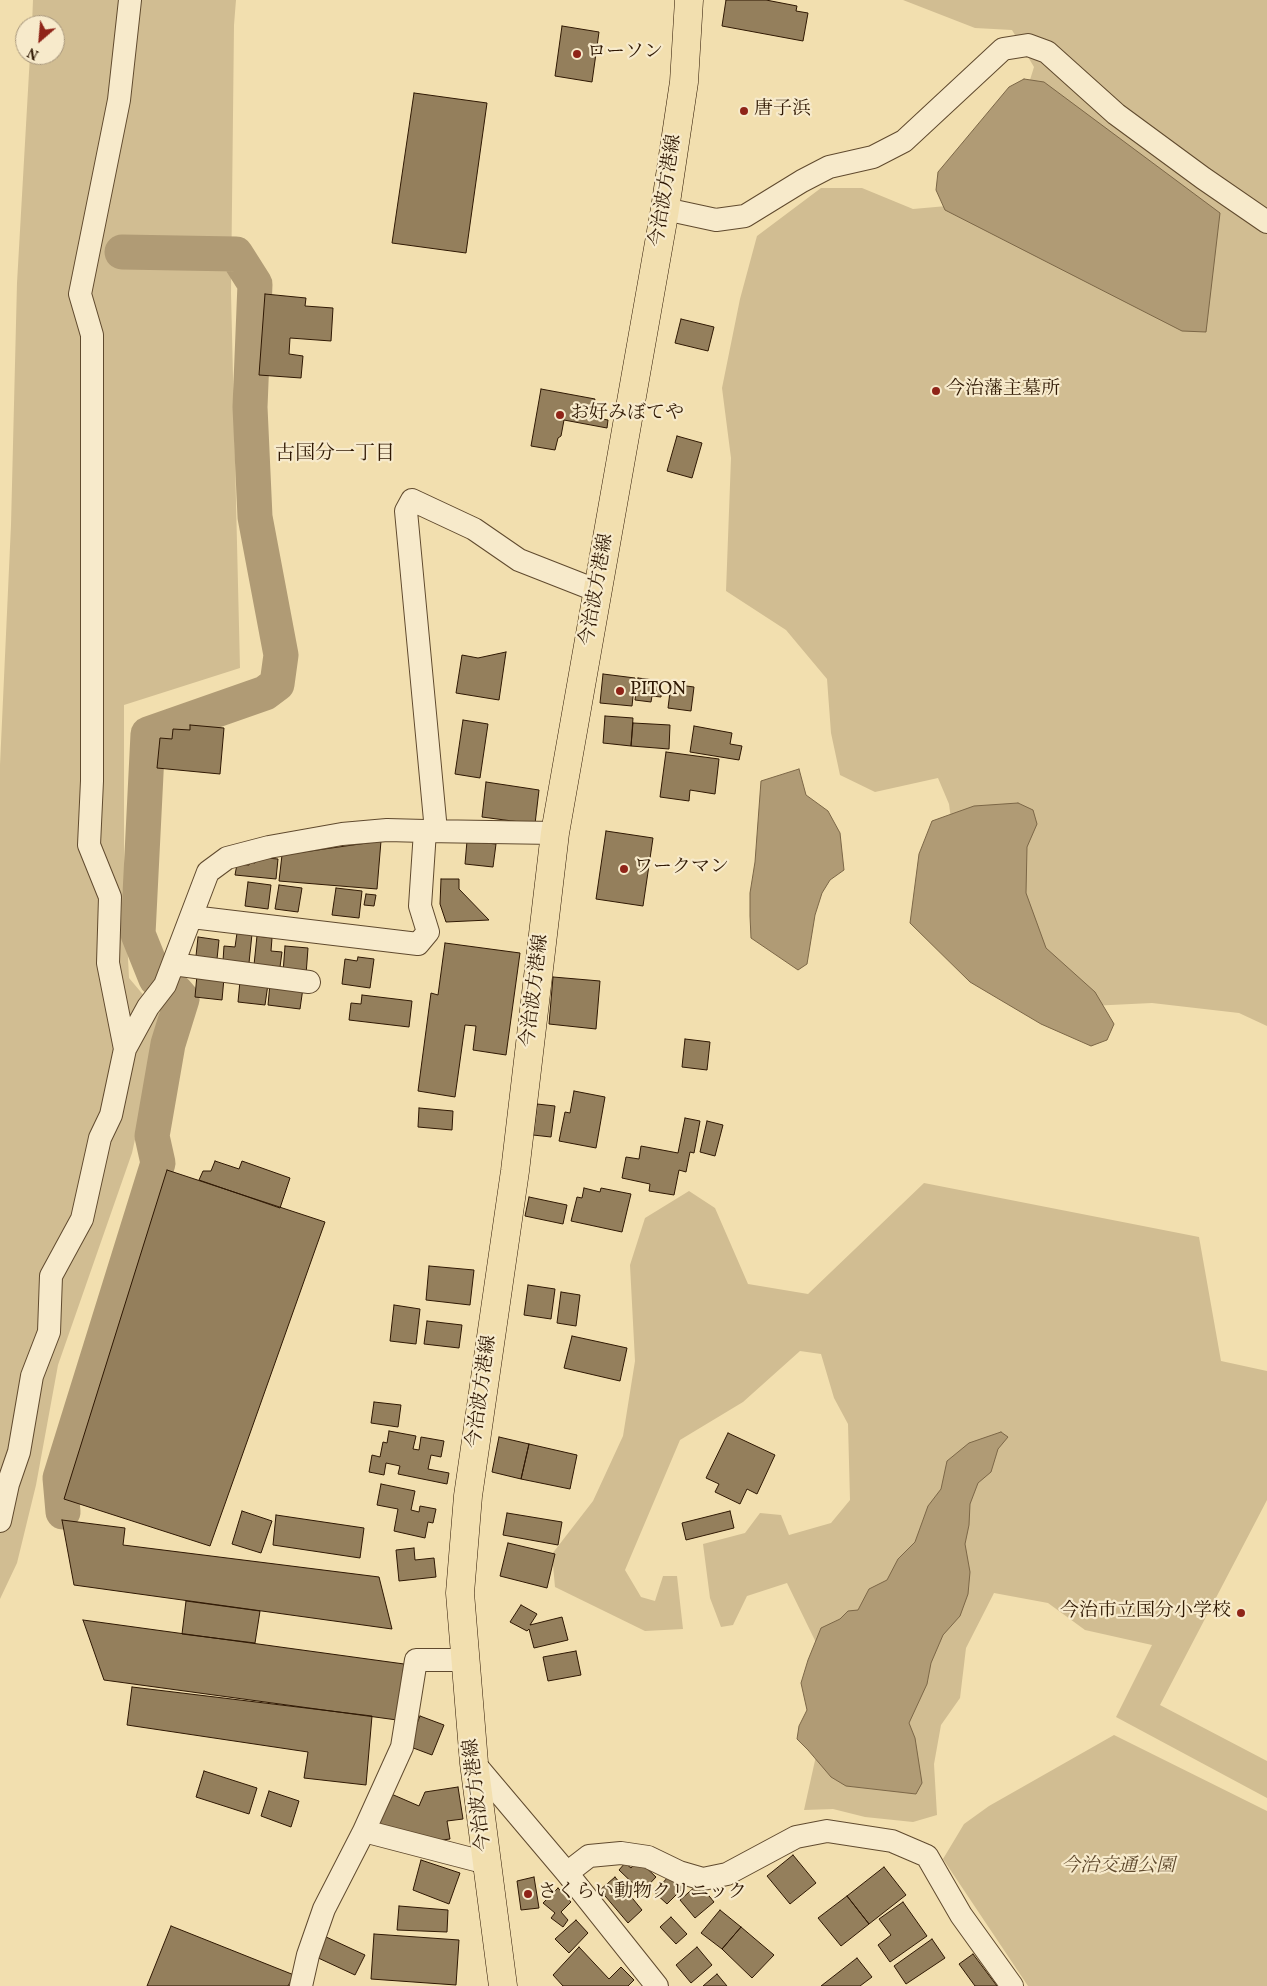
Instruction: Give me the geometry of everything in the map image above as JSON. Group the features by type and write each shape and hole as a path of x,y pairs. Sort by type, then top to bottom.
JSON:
{"main road":[{"name":"今治波方港線","path":"503,1986 474,1763 460,1593 468,1496 515,1171 555,833 665,209 684,82 689,0"}],"street":[{"path":"125,1049 108,963 110,897 89,845 92,781 92,334 80,294 119,100 130,0"},
{"path":"665,209 716,220 746,216 802,181 829,167 873,157 904,141 1003,49 1028,45 1047,52 1116,114 1267,222"},
{"path":"192,917 418,944 428,932 420,906 430,831 406,512 412,500 474,529 519,560 598,591"},
{"path":"0,1521 8,1484 19,1452 32,1376 50,1332 51,1276 82,1219 100,1138 111,1115 125,1049 148,1007 165,985 208,872 227,858 269,847 342,834 387,830 555,833"},
{"path":"173,964 309,982"},
{"path":"301,1986 308,1954 324,1910 364,1831 402,1747 416,1660 466,1660"},
{"path":"474,1763 568,1872 657,1986"},
{"path":"364,1831 487,1863"},
{"path":"568,1872 589,1856 621,1853 648,1857 680,1872 703,1879 727,1874 796,1837 827,1831 892,1841 927,1856 961,1915 1012,1986"}],"green space":[{"path":"33,0 236,0 234,25 231,293 240,668 124,705 124,879 129,978 162,1017 132,1153 58,1365 36,1485 17,1563 0,1599 0,765 11,525 17,283 29,65 65,65 65,15 32,15"},
{"path":"903,0 1267,0 1267,1026 1239,1013 1152,1003 1069,1007 961,897 949,804 938,778 875,792 840,775 831,733 827,679 786,630 726,591 731,458 722,388 740,299 757,236 821,188 862,188 913,209 992,202 1034,67 1012,30 975,28"},
{"path":"924,1183 1199,1237 1221,1361 1267,1371 1267,1500 1160,1705 1267,1761 1267,1798 1116,1717 1152,1645 1085,1630 1048,1603 994,1593 966,1648 960,1698 941,1725 934,1764 937,1815 913,1822 865,1817 833,1809 804,1810 818,1747 825,1661 787,1583 747,1596 733,1625 721,1627 710,1598 703,1544 745,1533 760,1513 781,1515 789,1535 831,1523 850,1500 848,1424 834,1398 821,1354 800,1351 743,1402 680,1440 625,1570 641,1597 655,1601 663,1576 677,1576 683,1629 645,1631 555,1587 552,1554 593,1501 623,1436 635,1361 630,1265 645,1218 689,1191 715,1208 748,1284 808,1294"},
{"name":"今治交通公園","path":"1114,1735 1267,1811 1267,1986 1028,1986 943,1859 964,1824 989,1806"}],"shaded area":[{"path":"1024,79 1044,82 1220,213 1206,332 1182,331 945,210 936,190 938,172 1009,87"},
{"path":"799,769 806,795 828,811 840,833 844,870 830,880 822,893 815,915 807,964 798,970 751,938 750,893 755,862 761,781"},
{"path":"1018,803 1033,810 1037,824 1027,847 1026,893 1046,948 1095,992 1114,1024 1107,1040 1091,1046 1041,1024 970,982 910,923 919,854 932,821 974,806"},
{"path":"1001,1432 1008,1437 998,1449 991,1472 978,1483 970,1504 969,1525 965,1544 970,1572 968,1594 960,1616 943,1635 931,1663 927,1684 909,1723 915,1738 922,1783 916,1794 846,1786 831,1777 797,1739 799,1726 807,1710 801,1683 821,1628 840,1619 848,1611 858,1610 869,1589 887,1580 898,1559 915,1542 928,1506 941,1489 947,1461 969,1443"}],"building":[{"path":"726,0 766,0 797,6 796,11 808,13 803,41 722,26"},
{"name":"ローソン","path":"562,26 599,32 592,82 555,76"},
{"path":"414,93 487,103 466,253 392,243"},
{"path":"265,294 306,298 305,306 333,308 331,341 290,338 289,354 303,356 301,378 259,375"},
{"path":"681,319 714,327 708,351 675,343"},
{"path":"541,389 595,399 591,417 608,420 607,428 564,420 561,436 558,438 555,450 531,446"},
{"path":"677,436 702,443 692,478 667,471"},
{"path":"506,652 499,700 456,693 462,655 478,658"},
{"path":"603,674 635,678 632,706 600,703"},
{"path":"638,678 662,681 661,697 652,696 651,702 635,700"},
{"path":"671,684 694,687 691,711 668,708"},
{"path":"605,716 633,718 631,746 603,743"},
{"path":"463,720 488,724 480,778 455,774"},
{"path":"633,723 670,725 669,749 631,746"},
{"path":"190,725 224,728 220,774 157,768 160,738 172,739 173,729 190,730"},
{"path":"694,726 732,733 730,744 742,746 739,760 690,752"},
{"path":"666,752 719,759 715,794 690,790 689,801 660,797"},
{"path":"486,782 539,790 535,824 482,817"},
{"name":"ワークマン","path":"606,831 653,838 643,906 596,899"},
{"path":"381,841 377,889 279,881 282,855"},
{"path":"467,841 496,844 493,867 465,864"},
{"path":"256,857 278,859 276,879 235,875 237,864 249,865 250,862 255,863"},
{"path":"441,879 459,879 459,889 489,920 446,922 440,904"},
{"path":"248,882 271,885 268,909 245,906"},
{"path":"279,885 302,888 298,912 275,909"},
{"path":"336,888 362,891 359,918 332,915"},
{"path":"366,894 376,895 374,906 364,905"},
{"path":"237,933 252,934 249,963 223,961 224,946 235,947"},
{"path":"257,936 272,938 271,951 282,952 280,967 254,965"},
{"path":"198,937 219,940 217,959 196,956"},
{"path":"445,943 520,953 506,1055 473,1050 476,1026 465,1025 455,1097 418,1091 431,993 438,995"},
{"path":"285,946 308,948 306,975 283,973"},
{"path":"358,957 374,959 370,988 342,984 345,959 357,961"},
{"path":"197,975 224,978 222,1000 195,997"},
{"path":"553,977 600,981 596,1029 549,1024"},
{"path":"240,981 268,984 265,1005 238,1002"},
{"path":"270,984 303,988 300,1009 268,1005"},
{"path":"362,995 412,1001 409,1027 349,1020 351,1003 361,1004"},
{"path":"685,1039 710,1042 707,1070 682,1067"},
{"path":"574,1091 605,1097 596,1148 559,1141 565,1112 570,1113"},
{"path":"537,1104 555,1106 551,1137 533,1135"},
{"path":"419,1108 453,1111 452,1130 418,1127"},
{"path":"685,1118 700,1121 694,1153 690,1152 686,1172 679,1170 674,1195 649,1191 650,1184 622,1178 626,1157 639,1159 641,1146 678,1153"},
{"path":"707,1121 723,1125 715,1156 700,1152"},
{"path":"215,1161 239,1169 242,1161 290,1178 280,1208 199,1180 203,1171 211,1171"},
{"path":"167,1170 325,1222 210,1546 64,1499"},
{"path":"584,1188 600,1192 601,1188 631,1194 622,1232 571,1221 577,1197 582,1198"},
{"path":"529,1197 567,1205 563,1224 525,1216"},
{"path":"429,1266 474,1270 470,1305 426,1300"},
{"path":"528,1285 555,1289 551,1319 524,1315"},
{"path":"561,1292 580,1295 576,1326 557,1323"},
{"path":"394,1305 420,1309 416,1344 390,1341"},
{"path":"427,1321 462,1325 459,1348 424,1344"},
{"path":"572,1336 627,1348 620,1381 564,1368"},
{"path":"374,1402 401,1405 398,1427 371,1423"},
{"path":"389,1431 416,1436 413,1449 419,1450 421,1437 444,1441 441,1457 431,1455 428,1469 449,1473 447,1484 398,1474 400,1466 386,1463 384,1475 369,1472 372,1455 380,1457 383,1442 387,1443"},
{"path":"728,1433 775,1455 757,1494 747,1489 740,1504 715,1492 719,1484 706,1478"},
{"path":"499,1437 529,1444 521,1479 492,1472"},
{"path":"529,1444 577,1455 570,1489 521,1479"},
{"path":"381,1484 415,1491 411,1510 419,1512 420,1506 436,1509 433,1523 428,1522 425,1538 394,1531 398,1509 377,1505"},
{"path":"242,1511 272,1521 261,1553 232,1544"},
{"path":"730,1511 734,1528 686,1540 682,1523"},
{"path":"507,1513 562,1522 558,1545 503,1535"},
{"path":"276,1515 364,1528 360,1558 273,1545"},
{"path":"62,1520 125,1528 123,1545 379,1577 392,1629 74,1585"},
{"path":"508,1543 555,1554 547,1588 500,1576"},
{"path":"414,1548 415,1560 434,1558 436,1577 399,1581 396,1550"},
{"path":"186,1601 260,1611 255,1643 182,1634"},
{"path":"521,1605 537,1614 530,1625 562,1617 568,1640 534,1648 529,1629 527,1631 510,1622"},
{"path":"83,1620 404,1664 397,1720 104,1680"},
{"path":"576,1651 581,1675 548,1681 543,1657"},
{"path":"132,1687 372,1716 366,1785 304,1778 308,1752 127,1725"},
{"path":"420,1716 444,1725 432,1755 408,1746"},
{"path":"204,1771 257,1788 249,1814 196,1797"},
{"path":"458,1787 463,1819 447,1821 450,1839 428,1842 376,1824 389,1793 419,1806 425,1792"},
{"path":"269,1791 299,1801 291,1827 261,1816"},
{"path":"793,1855 816,1883 790,1904 767,1876"},
{"path":"421,1860 460,1873 449,1904 413,1890"},
{"path":"638,1860 656,1877 642,1892 619,1870 625,1863 631,1868"},
{"path":"884,1867 906,1895 869,1924 847,1896"},
{"path":"671,1874 684,1887 667,1904 654,1892"},
{"name":"さくらい動物クリニック","path":"534,1877 539,1908 521,1910 517,1881"},
{"path":"615,1877 642,1910 628,1923 600,1890"},
{"path":"696,1886 703,1894 705,1891 714,1902 695,1918 680,1900"},
{"path":"558,1888 571,1902 561,1912 568,1920 563,1927 551,1918 555,1913 543,1903"},
{"path":"847,1896 869,1924 841,1946 818,1918"},
{"path":"903,1902 927,1936 890,1962 878,1945 891,1935 879,1919"},
{"path":"399,1906 448,1910 447,1932 397,1930"},
{"path":"720,1910 741,1927 722,1949 701,1933"},
{"path":"671,1917 687,1934 676,1944 660,1927"},
{"path":"576,1920 588,1933 569,1953 555,1939"},
{"path":"171,1926 294,1975 288,1986 147,1986"},
{"path":"741,1927 774,1955 752,1978 722,1949"},
{"path":"374,1934 459,1940 456,1985 371,1979"},
{"path":"324,1936 365,1955 355,1975 314,1956"},
{"path":"932,1939 945,1958 906,1984 894,1966"},
{"path":"579,1947 609,1979 621,1967 634,1980 628,1986 563,1986 553,1975"},
{"path":"697,1947 712,1965 691,1983 676,1965"},
{"path":"973,1954 997,1986 975,1986 959,1964"},
{"path":"857,1958 872,1977 860,1986 821,1986"},
{"path":"717,1974 727,1986 703,1986"}],"waterway":[{"path":"63,1512 60,1478 158,1163 152,1136 168,1044 182,999 176,992 156,979 138,934 148,734 265,693 277,684 281,655 255,517 250,407 255,284 236,254 122,252"}],"place":[{"name":"ローソン","path":"577,54"},
{"name":"唐子浜","path":"744,111"},
{"name":"今治藩主墓所","path":"936,391"},
{"name":"お好みぼてや","path":"560,415"},
{"name":"PITON","path":"620,691"},
{"name":"ワークマン","path":"624,869"},
{"name":"今治市立国分小学校","path":"1241,1613"},
{"name":"さくらい動物クリニック","path":"528,1894"}],"district":[{"name":"古国分一丁目","path":"335,455"}]}
